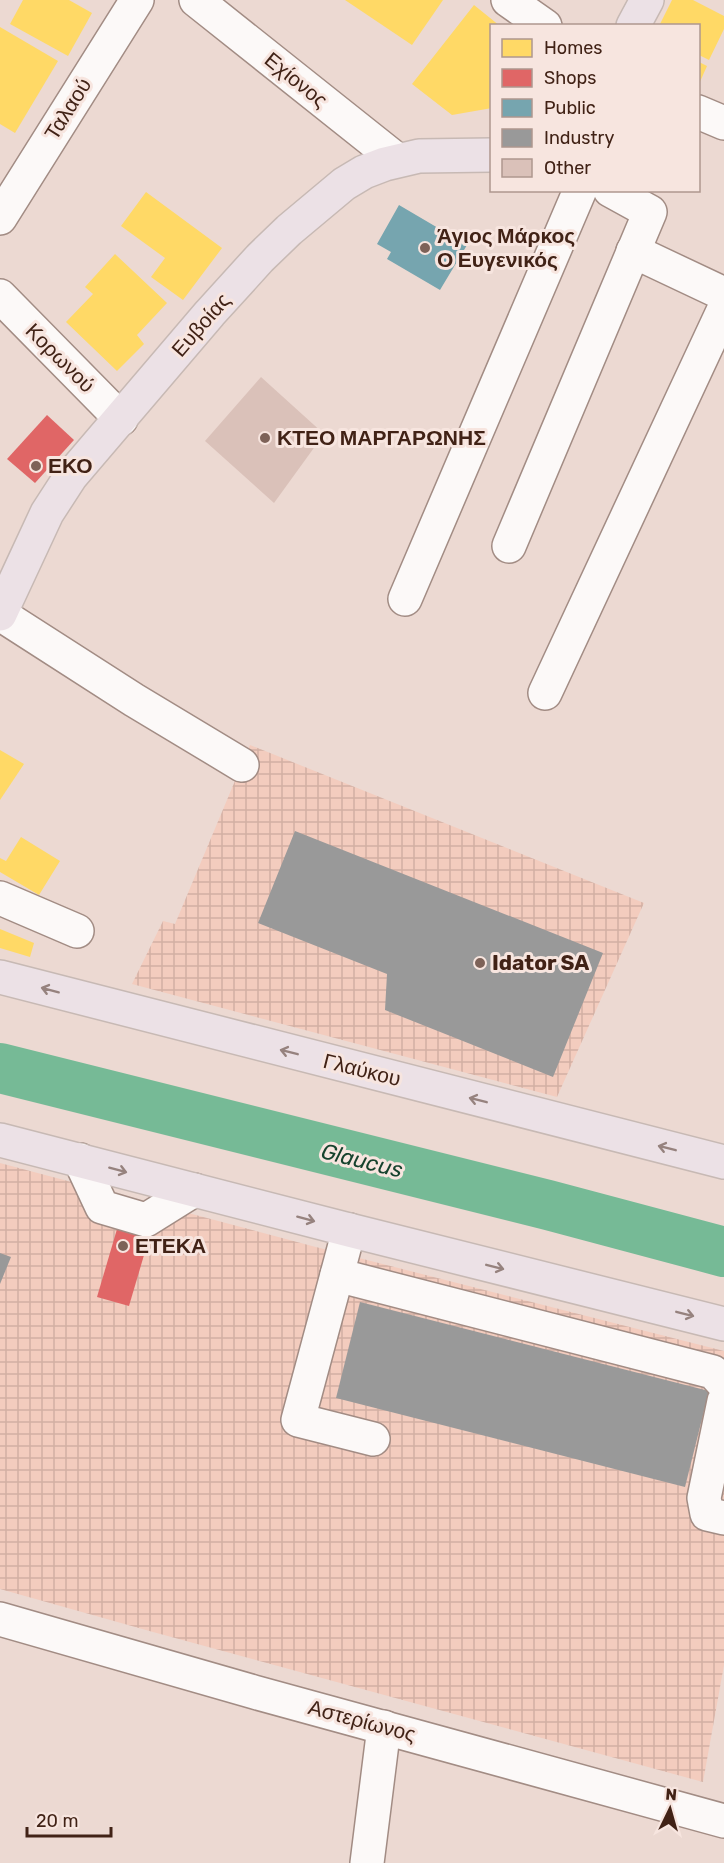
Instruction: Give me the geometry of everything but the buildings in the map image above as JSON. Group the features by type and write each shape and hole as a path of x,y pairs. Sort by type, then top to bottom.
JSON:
{"main road":[{"path":"634,24 647,0"},
{"name":"Ευβοίας","path":"0,614 56,497 71,476 210,314 260,258 289,230 344,184 364,172 397,160 435,155 490,155"},
{"name":"Γλαύκου","path":"0,977 724,1162"},
{"path":"0,1140 724,1324"}],"street":[{"name":"Ταλαού","path":"0,218 137,0"},
{"name":"Εχίονος","path":"196,0 397,160"},
{"path":"508,0 542,24"},
{"path":"700,112 724,123"},
{"path":"405,599 579,192"},
{"path":"509,546 650,212 614,192"},
{"path":"633,251 724,294"},
{"name":"Κορωνού","path":"0,296 121,419"},
{"path":"545,693 724,309"},
{"path":"0,614 116,689 242,765"},
{"path":"0,898 77,931"},
{"path":"349,1230 298,1420 373,1439"},
{"path":"337,1275 713,1372 724,1384"},
{"path":"724,1401 704,1498 707,1514 724,1518"},
{"name":"Αστερίωνος","path":"0,1619 724,1821"},
{"path":"367,1863 384,1727"}],"shaded area":[{"path":"250,745 644,903 557,1097 132,984 163,921 175,924"},
{"path":"0,1163 312,1246 724,1351 724,1665 703,1782 0,1589"}],"waterway":[{"name":"Glaucus","path":"0,1068 548,1205 724,1252"}],"place":[{"name":"Άγιος Μάρκος Ο Ευγενικός","path":"425,248"},
{"name":"ΚΤΕΟ ΜΑΡΓΑΡΩΝΗΣ","path":"265,438"},
{"name":"ΕΚΟ","path":"36,466"},
{"name":"Idator SA","path":"480,963"},
{"name":"ΕΤΕΚΑ","path":"123,1246"}]}
